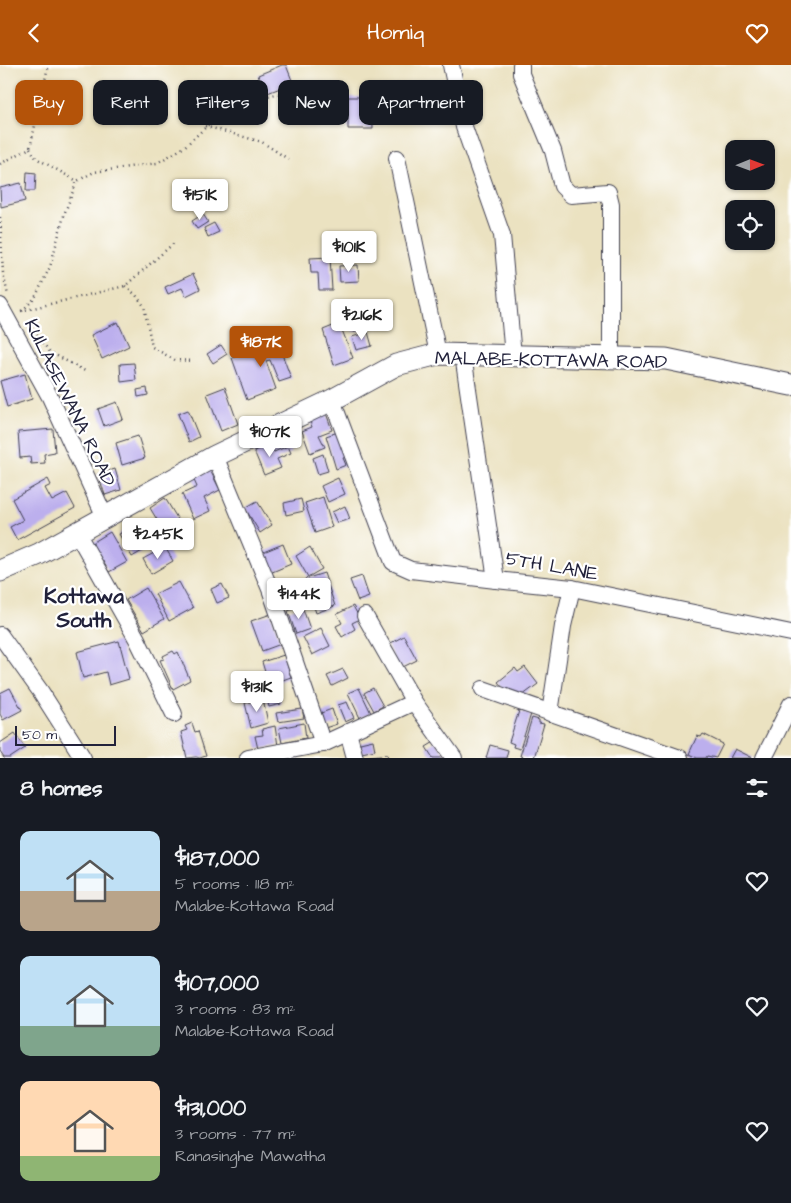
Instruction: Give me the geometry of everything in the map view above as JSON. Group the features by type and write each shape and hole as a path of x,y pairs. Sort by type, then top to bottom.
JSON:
{"main road":[{"name":"MALABE-KOTTAWA ROAD","path":"0,571 40,554 215,456 332,400 396,365 438,354 666,359 791,385"}],"street":[{"path":"450,65 464,127 502,235 513,356"},
{"path":"521,65 520,75 553,151 562,186 571,195 608,192 611,204 611,358"},
{"path":"397,158 438,354"},
{"name":"KULASEWANA ROAD","path":"9,307 105,517"},
{"name":"5TH LANE","path":"463,355 496,580 572,588 791,633"},
{"path":"332,400 393,562 411,570 496,580"},
{"path":"215,456 270,589 323,744"},
{"path":"77,533 137,639 174,714"},
{"path":"550,713 572,588"},
{"path":"365,616 414,702 454,758"},
{"path":"0,635 83,758"},
{"path":"483,689 680,758"},
{"path":"250,758 295,753 323,744 414,702"},
{"path":"764,758 791,704"},
{"path":"348,732 355,758"}],"path":[{"path":"50,65 47,71 30,148 36,158 78,181"},
{"path":"21,311 36,298 50,267 65,211 78,181 94,172 157,163 183,148 230,105 278,94"},
{"path":"206,126 262,142 288,159"},
{"path":"0,163 30,148"},
{"path":"0,217 3,273 9,307"},
{"path":"9,307 21,311 125,286 174,243"},
{"path":"125,286 136,295 144,306 152,347 175,360 193,361"},
{"path":"9,307 21,311"},
{"path":"21,311 23,319"},
{"path":"29,326 50,352 85,371"}],"building":[{"path":"286,65 292,80 278,80 278,89 268,93 268,80 260,80 258,75"},
{"path":"349,97 359,97 359,125 373,125 373,129 348,129"},
{"path":"27,172 36,173 35,191 26,191"},
{"path":"21,183 25,201 1,207 0,188"},
{"path":"203,214 208,222 197,229 192,221"},
{"path":"214,223 219,232 208,237 204,228"},
{"path":"331,233 347,233 348,246 331,247"},
{"path":"330,257 332,290 319,290 318,273 311,273 310,258"},
{"path":"358,265 359,281 340,282 339,266"},
{"path":"193,274 200,289 186,296 182,288 168,294 165,287"},
{"path":"366,317 369,328 354,332 351,322"},
{"path":"118,322 129,346 102,359 91,335"},
{"path":"333,326 336,332 342,330 353,358 334,365 323,330"},
{"path":"368,332 372,346 356,350 352,337"},
{"path":"274,333 291,378 279,382 270,360 266,361 276,389 247,400 232,358 261,347 263,351 267,349 262,338"},
{"path":"221,345 227,354 213,363 207,354"},
{"path":"134,363 136,380 121,382 120,364"},
{"path":"25,374 32,399 7,407 0,381"},
{"path":"225,387 238,424 221,431 207,394"},
{"path":"147,388 148,395 138,397 137,390"},
{"path":"117,402 123,419 104,426 98,409"},
{"path":"188,410 199,437 189,442 178,414"},
{"path":"326,413 332,430 319,435 325,447 310,453 302,431 312,427 309,419"},
{"path":"53,429 55,452 44,454 45,463 31,464 30,457 20,458 18,432"},
{"path":"341,431 349,456 343,458 346,465 336,469 326,436"},
{"path":"138,436 145,458 122,465 116,443"},
{"path":"271,444 274,452 288,446 291,453 277,459 281,468 264,475 254,451"},
{"path":"323,454 328,471 318,474 313,458"},
{"path":"115,469 121,490 105,495 98,474"},
{"path":"210,470 220,490 204,498 210,511 193,519 182,494 197,487 193,478"},
{"path":"338,478 345,494 328,502 321,486"},
{"path":"48,479 51,485 45,488 52,501 67,493 75,508 17,540 10,527 23,520 12,499"},
{"path":"323,497 332,527 315,533 305,503"},
{"path":"165,498 180,523 165,533 150,508"},
{"path":"301,499 304,511 286,515 284,503"},
{"path":"257,501 272,525 260,533 245,508"},
{"path":"345,506 350,519 337,523 332,512"},
{"path":"147,519 159,541 132,557 119,534"},
{"path":"110,532 127,562 109,572 92,543"},
{"path":"283,544 291,564 270,573 261,553"},
{"path":"165,547 173,561 151,574 143,559"},
{"path":"310,547 322,569 308,577 296,556"},
{"path":"324,573 335,606 316,613 305,579"},
{"path":"362,576 369,597 358,601 350,580"},
{"path":"179,582 193,608 169,621 155,594"},
{"path":"222,584 229,598 217,603 211,589"},
{"path":"146,588 164,619 144,631 126,600"},
{"path":"302,606 310,629 296,634 288,611"},
{"path":"353,606 360,619 352,623 355,629 342,637 336,626 342,623 337,614"},
{"path":"271,614 281,644 262,651 251,621"},
{"path":"321,628 330,646 312,655 303,637"},
{"path":"404,636 417,660 399,669 387,645"},
{"path":"119,641 129,679 109,685 106,672 83,678 77,652"},
{"path":"173,651 175,654 178,652 190,680 173,689 160,660 164,659 163,656"},
{"path":"284,655 291,677 269,685 262,662"},
{"path":"525,667 538,684 519,698 507,693 498,682 515,668 518,672"},
{"path":"343,669 348,678 332,686 327,676"},
{"path":"10,688 22,710 3,720 0,714 0,693"},
{"path":"278,688 281,704 269,707 265,690"},
{"path":"359,688 371,713 360,718 348,693"},
{"path":"373,688 383,706 374,711 364,693"},
{"path":"263,699 268,723 251,728 245,703"},
{"path":"347,702 354,718 345,722 338,705"},
{"path":"302,709 304,718 278,722 276,713"},
{"path":"332,709 337,724 325,728 321,713"},
{"path":"519,711 531,714 520,749 513,747 514,744 509,742"},
{"path":"532,718 544,724 534,758 526,758 520,756"},
{"path":"192,723 195,732 198,731 206,756 200,758 187,758 181,732 187,730 185,726"},
{"path":"304,723 306,738 282,743 279,728"},
{"path":"275,726 278,746 258,749 255,736 263,735 262,729"},
{"path":"15,733 25,748 10,758 4,758 0,752 0,743"},
{"path":"703,734 723,744 716,758 707,756 706,758 697,758 689,754 697,736 701,737"},
{"path":"373,740 375,750 362,753 360,743"},
{"path":"436,741 447,758 433,758 426,747"},
{"path":"490,745 508,750 506,758 486,758"},
{"path":"735,749 753,758 730,758"},
{"path":"387,754 388,758 364,758 364,757"}],"district":[{"name":"Kottawa South","path":"84,608"}]}
